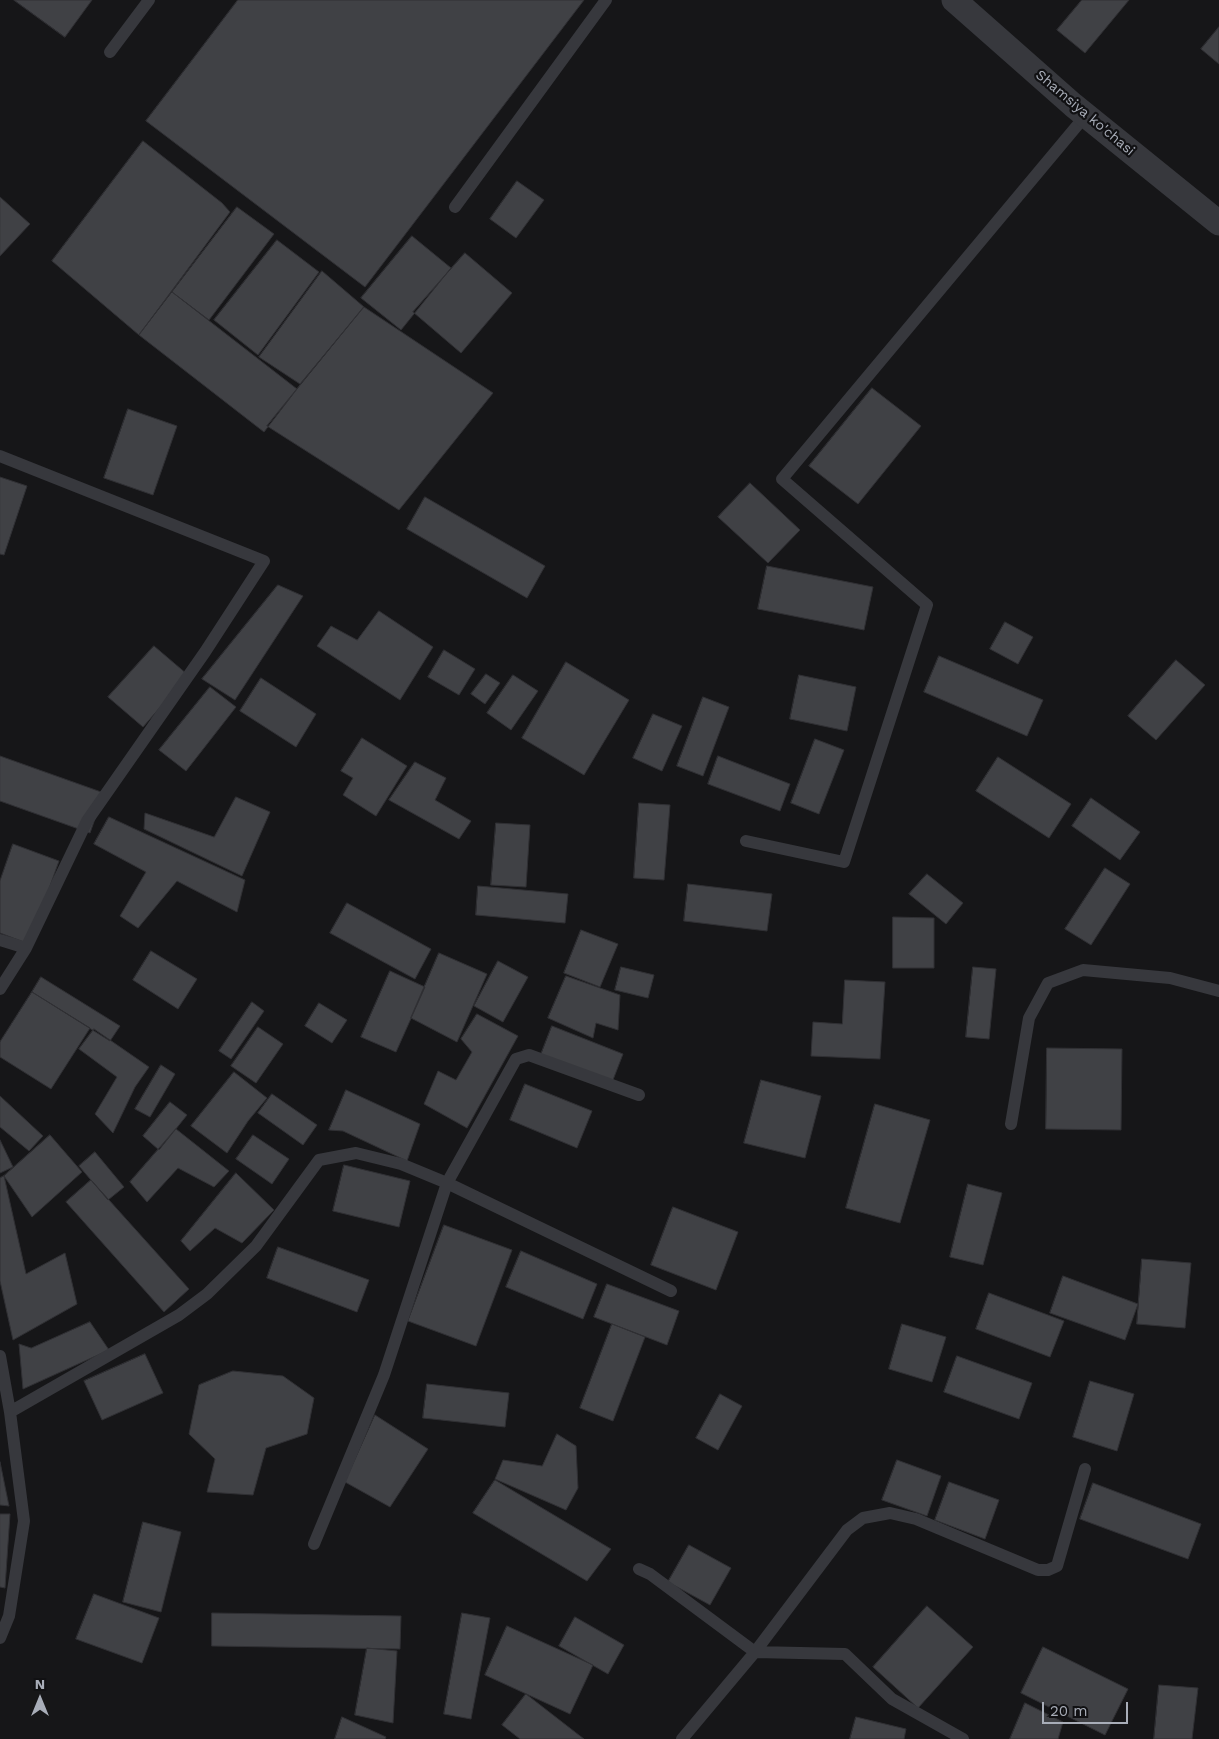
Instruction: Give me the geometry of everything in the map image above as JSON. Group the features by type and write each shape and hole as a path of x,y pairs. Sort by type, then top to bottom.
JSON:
{"street":[{"name":"Shamsiya ko'chasi","path":"954,0 1086,115 1219,223"}],"lane":[{"path":"110,52 149,0"},
{"path":"455,207 606,0"},
{"path":"746,841 844,862 927,605 782,479 1086,115"},
{"path":"0,456 264,561 205,652 87,821 26,948 0,989"},
{"path":"0,940 26,948"},
{"path":"1011,1124 1029,1018 1048,984 1083,970 1170,978 1219,991"},
{"path":"314,1544 384,1375 447,1183 516,1059 529,1055 640,1095"},
{"path":"10,1412 179,1314 207,1294 256,1246 319,1160 356,1153 401,1164 447,1183 672,1291"},
{"path":"0,1356 10,1412 24,1522 9,1616 0,1638"},
{"path":"682,1739 755,1652 847,1530 863,1518 890,1513 916,1518 1038,1570 1048,1570 1057,1566 1085,1470"},
{"path":"639,1569 650,1574 755,1652 846,1654 892,1700 963,1739"}],"building":[{"path":"14,0 92,0 65,37"},
{"path":"238,0 584,0 365,287 146,121"},
{"path":"1082,0 1129,0 1085,53 1057,30"},
{"path":"1219,27 1219,64 1201,49"},
{"path":"143,141 222,203 230,212 139,335 52,261"},
{"path":"517,181 544,200 516,238 490,219"},
{"path":"0,197 30,224 0,256"},
{"path":"237,207 274,234 209,320 172,292"},
{"path":"412,236 451,268 401,330 361,298"},
{"path":"277,240 319,272 258,355 214,320"},
{"path":"465,253 512,293 461,353 413,312"},
{"path":"322,271 364,307 300,384 259,357"},
{"path":"172,292 297,389 264,432 139,335"},
{"path":"364,307 493,393 399,510 267,426"},
{"path":"872,388 921,426 858,504 809,466"},
{"path":"128,409 177,426 153,495 104,478"},
{"path":"0,477 27,486 4,555 0,554"},
{"path":"750,483 800,530 768,563 718,517"},
{"path":"425,497 545,566 527,598 407,529"},
{"path":"767,566 873,587 864,630 758,609"},
{"path":"278,585 303,596 235,700 202,679"},
{"path":"379,611 433,647 400,700 317,646 331,626 357,640"},
{"path":"1005,622 1033,637 1018,664 990,649"},
{"path":"154,646 188,675 143,727 108,697"},
{"path":"444,650 475,669 459,695 428,677"},
{"path":"939,656 1043,700 1027,736 924,692"},
{"path":"1176,660 1205,685 1156,740 1128,716"},
{"path":"566,662 629,700 584,775 522,738"},
{"path":"486,674 500,683 485,704 471,694"},
{"path":"513,675 538,691 511,730 487,713"},
{"path":"799,675 856,687 847,731 790,719"},
{"path":"261,678 316,714 296,747 240,711"},
{"path":"210,687 236,707 186,771 159,750"},
{"path":"703,697 729,707 703,776 677,766"},
{"path":"653,714 682,726 662,771 633,758"},
{"path":"362,738 407,766 376,816 343,795 353,778 341,771"},
{"path":"815,739 844,750 819,814 791,803"},
{"path":"0,756 104,793 90,833 0,801"},
{"path":"718,756 790,784 780,811 708,784"},
{"path":"998,757 1071,804 1049,838 976,791"},
{"path":"415,762 446,778 435,800 471,821 459,839 389,800"},
{"path":"236,797 270,812 242,876 144,829 145,813 214,837"},
{"path":"1091,798 1140,832 1120,860 1072,826"},
{"path":"639,803 670,805 664,880 634,878"},
{"path":"109,817 245,880 237,912 177,881 138,928 120,916 146,872 94,844"},
{"path":"496,823 530,825 526,887 491,885"},
{"path":"13,844 59,861 29,944 0,933 0,881"},
{"path":"1105,868 1130,884 1091,945 1065,929"},
{"path":"927,874 963,903 946,924 909,894"},
{"path":"688,884 772,894 767,931 684,921"},
{"path":"478,886 568,894 565,923 476,915"},
{"path":"347,903 431,949 415,979 330,933"},
{"path":"893,917 934,918 934,968 893,968"},
{"path":"581,930 618,944 600,987 564,973"},
{"path":"151,951 197,979 178,1009 133,980"},
{"path":"439,953 487,974 457,1042 411,1018"},
{"path":"498,961 528,977 503,1022 474,1006"},
{"path":"621,967 654,975 648,998 615,990"},
{"path":"973,967 996,969 989,1039 966,1037"},
{"path":"390,971 425,987 396,1052 361,1037"},
{"path":"566,976 620,995 618,1030 596,1023 593,1038 548,1018"},
{"path":"41,977 120,1026 110,1041 32,992"},
{"path":"845,980 885,982 880,1059 811,1056 813,1022 842,1024"},
{"path":"32,992 90,1028 51,1089 0,1057 0,1042"},
{"path":"252,1002 264,1011 231,1059 219,1051"},
{"path":"319,1003 347,1020 332,1043 305,1026"},
{"path":"477,1014 518,1036 467,1128 424,1104 438,1071 456,1080 472,1052 461,1039"},
{"path":"552,1026 623,1054 611,1085 540,1057"},
{"path":"258,1027 283,1044 256,1083 231,1066"},
{"path":"94,1029 149,1067 135,1087 113,1133 95,1114 117,1077 79,1049"},
{"path":"1047,1048 1122,1049 1121,1130 1046,1129"},
{"path":"161,1065 175,1074 150,1117 135,1109"},
{"path":"234,1072 267,1098 248,1121 227,1153 191,1126"},
{"path":"761,1080 821,1096 805,1158 744,1143"},
{"path":"525,1084 592,1111 577,1148 510,1120"},
{"path":"346,1090 420,1124 407,1161 343,1131 329,1130"},
{"path":"272,1094 317,1125 303,1145 258,1113"},
{"path":"0,1096 43,1136 29,1151 0,1127"},
{"path":"170,1102 187,1115 159,1150 143,1136"},
{"path":"875,1104 930,1120 900,1223 846,1208"},
{"path":"176,1129 229,1171 214,1187 178,1168 147,1202 130,1182"},
{"path":"50,1135 82,1172 32,1217 4,1176"},
{"path":"253,1135 289,1159 272,1184 236,1159"},
{"path":"0,1140 13,1167 0,1173"},
{"path":"95,1152 124,1187 108,1200 79,1166"},
{"path":"344,1165 410,1181 399,1227 333,1211"},
{"path":"236,1173 274,1210 242,1243 215,1228 190,1251 181,1241"},
{"path":"4,1176 26,1274 65,1253 77,1304 13,1340 0,1281 0,1178"},
{"path":"91,1180 189,1289 164,1312 66,1202"},
{"path":"968,1184 1002,1193 983,1265 950,1257"},
{"path":"673,1207 738,1232 716,1290 651,1265"},
{"path":"444,1225 512,1250 476,1346 408,1321"},
{"path":"278,1247 369,1280 357,1312 267,1278"},
{"path":"521,1251 597,1284 583,1319 506,1287"},
{"path":"1142,1259 1191,1263 1185,1328 1137,1324"},
{"path":"1063,1276 1138,1304 1125,1340 1050,1313"},
{"path":"607,1284 679,1311 667,1345 594,1317"},
{"path":"989,1293 1064,1321 1050,1357 976,1329"},
{"path":"90,1322 109,1350 23,1389 19,1344 31,1348"},
{"path":"612,1324 645,1337 613,1421 580,1408"},
{"path":"902,1324 946,1337 932,1382 889,1369"},
{"path":"145,1354 163,1393 102,1420 84,1381"},
{"path":"957,1356 1032,1383 1019,1419 944,1392"},
{"path":"233,1371 283,1376 314,1398 307,1434 266,1448 253,1495 207,1492 215,1459 189,1434 199,1385"},
{"path":"1090,1381 1134,1394 1117,1451 1073,1437"},
{"path":"427,1384 509,1393 505,1427 423,1418"},
{"path":"720,1394 742,1406 718,1450 696,1438"},
{"path":"375,1415 428,1449 390,1507 345,1482"},
{"path":"557,1434 576,1446 578,1488 566,1510 495,1479 503,1460 542,1466"},
{"path":"897,1460 941,1476 927,1516 882,1500"},
{"path":"0,1462 9,1506 0,1505"},
{"path":"495,1480 611,1549 587,1581 473,1513"},
{"path":"949,1482 999,1500 985,1539 935,1520"},
{"path":"1093,1483 1201,1524 1188,1559 1080,1519"},
{"path":"0,1514 10,1514 5,1588 0,1587"},
{"path":"143,1522 181,1532 161,1612 123,1602"},
{"path":"689,1545 731,1568 710,1605 668,1582"},
{"path":"94,1594 159,1618 142,1663 76,1639"},
{"path":"927,1606 973,1647 918,1708 873,1667"},
{"path":"212,1613 401,1616 400,1649 212,1646"},
{"path":"462,1613 490,1618 471,1719 444,1714"},
{"path":"575,1617 624,1645 608,1674 559,1646"},
{"path":"507,1626 593,1665 570,1714 485,1675"},
{"path":"1043,1647 1128,1689 1105,1735 1021,1693"},
{"path":"367,1648 397,1651 393,1723 355,1715"},
{"path":"1159,1685 1198,1688 1192,1739 1154,1739"},
{"path":"526,1694 584,1739 520,1739 502,1725"},
{"path":"1025,1703 1063,1722 1058,1739 1010,1739"},
{"path":"342,1717 386,1737 385,1739 335,1739"},
{"path":"856,1717 906,1729 904,1739 850,1739"}]}
